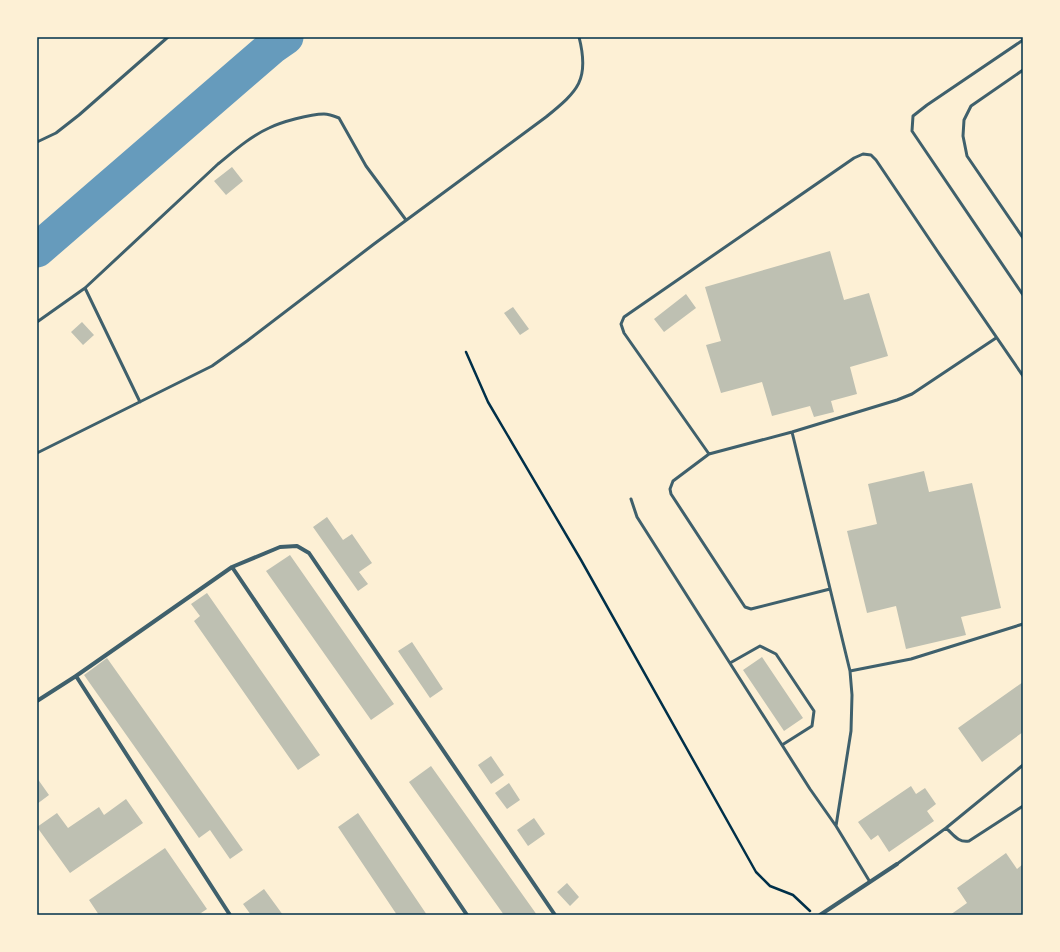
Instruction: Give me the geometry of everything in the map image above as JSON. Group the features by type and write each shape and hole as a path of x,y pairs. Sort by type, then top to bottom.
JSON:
{"street":[{"path":"37,701 76,676 232,568 280,547 297,546 309,552 555,915"},
{"path":"232,568 467,915"},
{"path":"76,676 230,915"},
{"path":"820,915 897,864"}],"lane":[{"path":"37,142 56,133 79,115 168,37"},
{"path":"37,453 212,366 546,117 567,100 578,86 584,70 583,53 579,37"},
{"path":"1023,40 912,116 912,131 1023,295"},
{"path":"1023,70 971,106 964,120 963,136 967,156 1023,238"},
{"path":"37,322 85,288 218,164 236,150 269,128 313,115 331,115 338,118 366,166 406,220"},
{"path":"709,454 624,333 621,324 624,317 854,158 863,154 871,155 876,160 1023,376"},
{"path":"85,288 140,402"},
{"path":"830,589 751,609 745,607 671,494 670,488 673,481 709,454 792,432 912,394 996,338"},
{"path":"792,432 850,671 852,695 851,731 836,826"},
{"path":"631,500 637,517 810,789 836,826 870,882"},
{"path":"850,671 912,659 1023,624"},
{"path":"730,663 760,646 766,648 776,654 814,711 812,726 782,745"},
{"path":"897,864 946,828 1023,765"},
{"path":"946,828 958,840 964,842 969,841 1023,806"}],"path":[{"path":"466,352 488,402 581,560 756,872 770,886 793,894 814,915"}],"building":[{"path":"232,167 243,181 226,195 214,181"},
{"path":"830,251 844,300 869,293 888,356 850,367 857,394 831,401 834,412 814,417 810,406 772,416 762,382 721,393 706,345 721,341 705,287"},
{"path":"686,294 696,308 664,332 654,319"},
{"path":"513,307 529,329 520,335 504,313"},
{"path":"82,322 94,335 83,345 71,332"},
{"path":"924,471 929,492 972,483 1001,608 961,617 966,635 906,649 896,606 867,613 847,531 877,524 868,484"},
{"path":"327,517 343,540 352,534 372,563 359,572 368,584 358,591 313,527"},
{"path":"290,555 394,704 371,720 266,571"},
{"path":"207,593 320,755 298,770 194,621 200,616 191,604"},
{"path":"412,642 443,689 430,698 398,651"},
{"path":"762,657 803,718 784,731 743,670"},
{"path":"107,658 243,850 230,859 210,830 199,838 84,675"},
{"path":"1023,682 1023,732 982,762 958,728"},
{"path":"491,756 504,775 491,784 478,765"},
{"path":"431,766 537,915 504,915 409,782"},
{"path":"37,778 49,795 37,804"},
{"path":"509,783 520,800 507,809 495,793"},
{"path":"911,786 916,794 925,788 936,804 927,811 934,821 889,852 878,835 871,840 858,822"},
{"path":"126,799 143,823 70,873 37,827 57,813 68,828 99,807 104,815"},
{"path":"358,813 427,915 397,915 338,827"},
{"path":"534,818 545,834 528,846 517,830"},
{"path":"165,848 207,909 198,915 99,915 89,900"},
{"path":"1006,853 1017,869 1023,864 1023,915 950,915 967,903 957,888"},
{"path":"567,883 579,897 570,906 557,892"},
{"path":"264,889 283,915 251,915 243,904"}],"waterway":[{"path":"37,250 273,46 286,37"}]}
